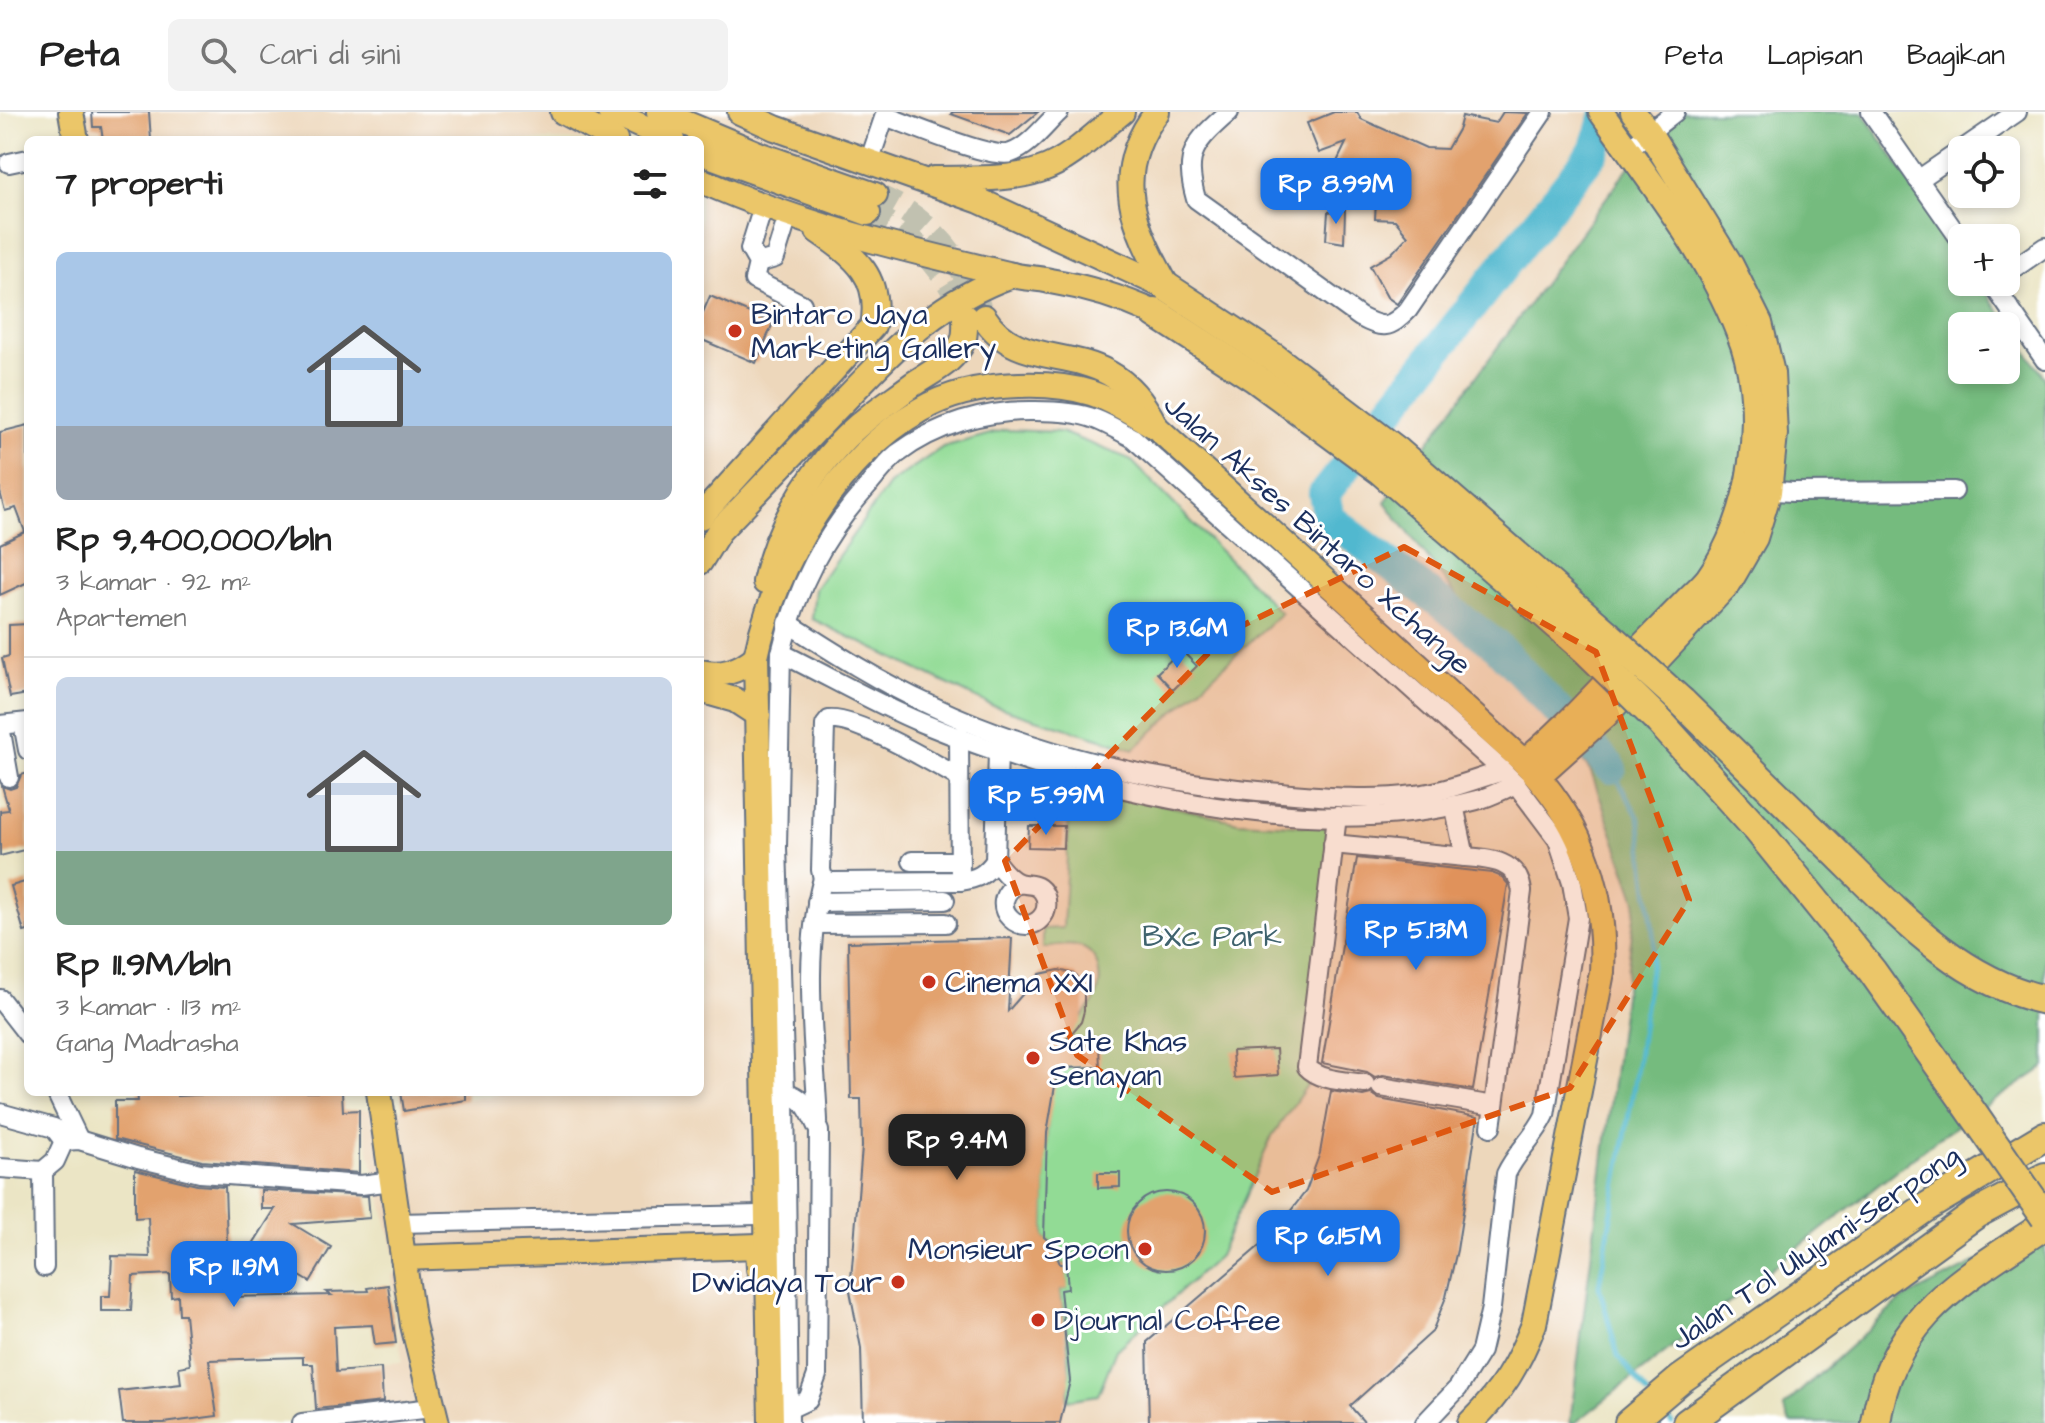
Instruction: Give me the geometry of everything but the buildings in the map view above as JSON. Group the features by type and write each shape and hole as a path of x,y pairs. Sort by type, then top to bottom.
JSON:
{"highway":[{"path":"1161,300 1273,357 1330,417 1389,461 1596,641 1682,702 1914,929 1959,963 2017,994 2045,1000"},
{"path":"1596,641 1659,721 1757,829 1872,971 2045,1217"},
{"name":"Jalan Tol Ulujami–Serpong","path":"1630,1422 1681,1379 1925,1208 2045,1136"},
{"path":"1687,1423 1976,1214 2045,1177"},
{"path":"1876,1423 1882,1388 1909,1333 1962,1279 2045,1225"}],"main road":[{"path":"71,112 75,136"},
{"path":"563,112 608,136"},
{"path":"610,112 663,136"},
{"path":"659,112 872,204 704,153"},
{"path":"740,112 775,128 1018,217 1161,300"},
{"path":"919,180 1017,175 1042,170 1068,156 1122,112"},
{"path":"1157,112 1141,133 1131,169 1131,202 1161,300"},
{"path":"1643,119 1731,265 1760,323 1772,373 1775,434 1758,490"},
{"path":"1520,773 1563,743 1729,583 1755,538 1758,490 1755,434 1752,389 1743,347 1706,266 1615,132"},
{"path":"704,182 796,219 1012,275 1161,300"},
{"path":"704,513 873,326 877,307 864,268 835,243 796,219"},
{"path":"704,555 719,531 897,347 940,310 1012,275"},
{"path":"764,620 765,580 774,550 803,490 856,428 952,358 974,317 1013,346 1091,363 1122,380 1141,399 1156,427"},
{"path":"873,326 891,328 896,333 897,347"},
{"name":"Jalan Akses Bintaro Xchange","path":"780,1418 766,1177 775,1092 756,657 764,620 785,566 801,538 858,460 891,430 922,409 953,396 997,386 1039,384 1091,393 1156,427 1305,577 1520,773 1550,811 1580,839 1601,909 1604,937 1602,972 1534,1324 1517,1365 1488,1406 1470,1423"},
{"path":"704,672 722,674 735,671 756,657"},
{"path":"704,691 735,700 758,715"},
{"path":"380,1096 413,1325 434,1415"},
{"path":"403,1258 758,1246"},
{"name":"Jalan Akses Bintaro Xchange","path":"758,1246 763,1402 780,1418"}],"street":[{"path":"869,162 886,114 984,151 1010,154 1059,112"},
{"path":"1225,114 1205,133 1191,158 1189,175 1196,199 1360,317 1386,326 1396,322 1408,310 1543,112"},
{"path":"1615,132 1643,119 1675,112"},
{"path":"1871,112 1949,224"},
{"path":"1918,180 2017,112"},
{"path":"9,163 24,160"},
{"path":"763,207 750,249 758,263 754,280 802,304"},
{"path":"758,263 775,258 796,219"},
{"path":"2020,264 2045,247"},
{"path":"2006,296 2045,360"},
{"path":"780,1418 775,1092 781,653 788,623 807,576 832,529 894,456 927,435 976,416 1018,411 1057,412 1094,418 1133,438 1305,577"},
{"path":"857,498 858,460"},
{"path":"1758,490 1954,491"},
{"path":"788,623 855,666 932,706 1035,746 1109,767 1172,780 1252,791 1355,799 1418,795 1520,773"},
{"path":"781,653 920,722 998,751 1169,800 1301,816 1410,814 1480,800 1520,773"},
{"path":"780,1418 808,1400 817,1375 819,1131 812,995 817,902 823,878 825,725 829,720 836,719 909,751 958,777"},
{"path":"9,777 0,725 24,722"},
{"path":"959,736 960,881"},
{"path":"823,878 831,882 960,881 975,879 987,872 995,861 998,751"},
{"path":"1454,805 1465,857"},
{"path":"1425,1423 1458,1388 1481,1351 1491,1308 1506,1174 1514,1157 1538,1131 1545,1115 1578,918 1572,883 1550,811"},
{"path":"1337,816 1307,1067 1326,1078 1494,1106"},
{"path":"1333,844 1498,862 1511,868 1520,878 1522,891 1491,1127"},
{"path":"912,861 960,861"},
{"path":"995,861 1004,873 1019,883"},
{"path":"817,902 945,900"},
{"path":"815,924 946,923"},
{"path":"0,999 24,1030"},
{"path":"1555,1046 1587,1050"},
{"path":"775,1092 803,1100 819,1131"},
{"path":"57,1096 71,1140"},
{"path":"0,1113 54,1128 71,1140 200,1173 361,1185 392,1181"},
{"path":"0,1168 43,1171 71,1140"},
{"path":"43,1171 44,1267"},
{"name":"Jalan Akses Bintaro Xchange","path":"758,1246 758,1215 766,1177"},
{"path":"398,1223 758,1215"},
{"path":"302,1423 434,1415"}],"highlighted area":[{"path":"1404,547 1596,652 1689,900 1570,1088 1272,1192 1077,1055 1005,861 1229,632"}],"shaded area":[{"path":"85,112 1662,112 1665,117 1385,502 1591,772 1636,901 1570,1423 315,1423 305,1369 402,1362 392,1275 399,1271 359,1109 399,1109 490,1096 704,1096 704,136 88,136"}],"green space":[{"path":"1683,112 1862,112 1948,237 1948,296 1989,296 2000,312 1948,312 1948,384 2020,384 2020,342 2045,378 2045,1067 1933,1142 1575,1423 1570,1423 1636,901 1591,772 1385,502 1665,117"},
{"path":"1005,430 1061,432 1130,459 1281,613 1134,749 991,705 812,619 815,589 889,484 943,447"},
{"name":"BXc Park","path":"1071,783 1238,822 1330,827 1314,1075 1272,1136 1219,1256 1116,1350 1098,1395 1067,1400 1069,1359 1060,1290 1067,1289 1066,1264 1060,1264 1052,1244 1044,1237 1047,1133 1062,1048 1072,1029 1093,1003 1100,981 1095,959 1084,948 1068,945 1043,948 1043,929 1063,928"},
{"path":"2045,1228 2045,1423 1790,1423 1783,1407 1901,1300"}],"waterway":[{"path":"1607,112 1594,151 1324,494 1329,518 1497,646 1611,768"},
{"path":"1611,768 1639,818 1654,940 1636,1073 1599,1286 1618,1356 1648,1394"},
{"path":"1660,1408 1672,1423"}],"tunnel":[{"path":"875,195 902,208 946,247 963,272 984,317"},
{"path":"868,213 899,231 927,255 949,284 965,317"}],"place":[{"name":"Bintaro Jaya Marketing Gallery","path":"735,331"},
{"name":"Cinema XXI","path":"929,982"},
{"name":"Sate Khas Senayan","path":"1033,1058"},
{"name":"Monsieur Spoon","path":"1145,1249"},
{"name":"Dwidaya Tour","path":"898,1282"},
{"name":"Djournal Coffee","path":"1038,1320"}]}
